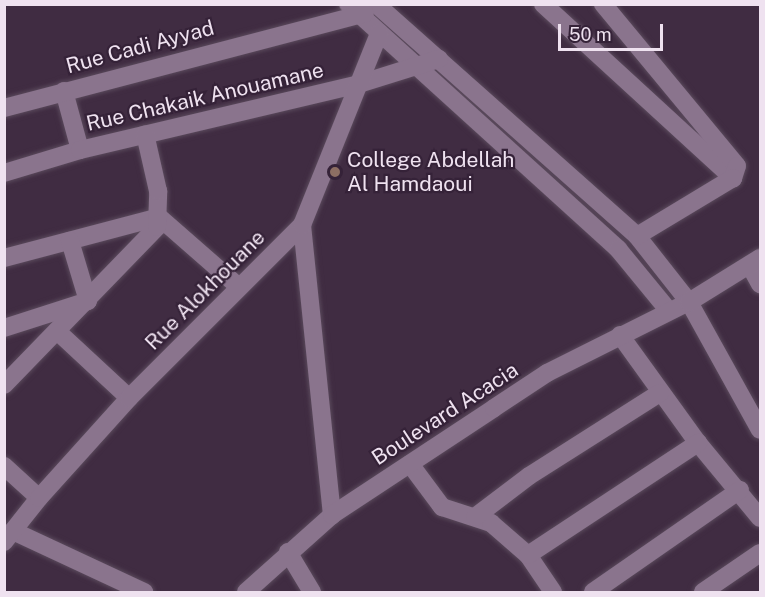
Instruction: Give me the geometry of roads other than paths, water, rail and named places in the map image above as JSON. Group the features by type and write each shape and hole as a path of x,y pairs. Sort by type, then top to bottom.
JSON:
{"street":[{"path":"543,4 733,178"},
{"path":"603,4 735,162 733,178"},
{"path":"383,6 636,236 689,302 760,430"},
{"name":"Rue Cadi Ayyad","path":"4,108 353,10 383,6"},
{"path":"353,10 618,249 669,311"},
{"name":"Rue Alokhouane","path":"9,537 39,498 129,398 302,225 378,33"},
{"name":"Rue Chakaik Anouamane","path":"4,173 80,150 359,84 440,60"},
{"path":"64,91 80,150"},
{"path":"5,380 140,248 159,217 158,191 145,134"},
{"path":"636,236 733,178"},
{"path":"4,258 159,217"},
{"path":"159,217 239,287"},
{"path":"302,225 332,515"},
{"path":"70,241 88,301"},
{"path":"755,262 760,284"},
{"name":"Boulevard Acacia","path":"246,592 332,515 547,373 689,302 755,262"},
{"path":"4,328 88,301"},
{"path":"57,331 129,398"},
{"path":"620,335 698,443 759,512"},
{"path":"475,517 529,476 660,393"},
{"path":"528,555 698,443"},
{"path":"410,464 442,507 491,523 528,555 553,592"},
{"path":"4,466 39,498"},
{"path":"593,592 740,490"},
{"path":"9,537 144,592"},
{"path":"288,552 312,592"},
{"path":"704,592 760,554"}],"place":[{"name":"College Abdellah Al Hamdaoui","path":"335,172"}]}
